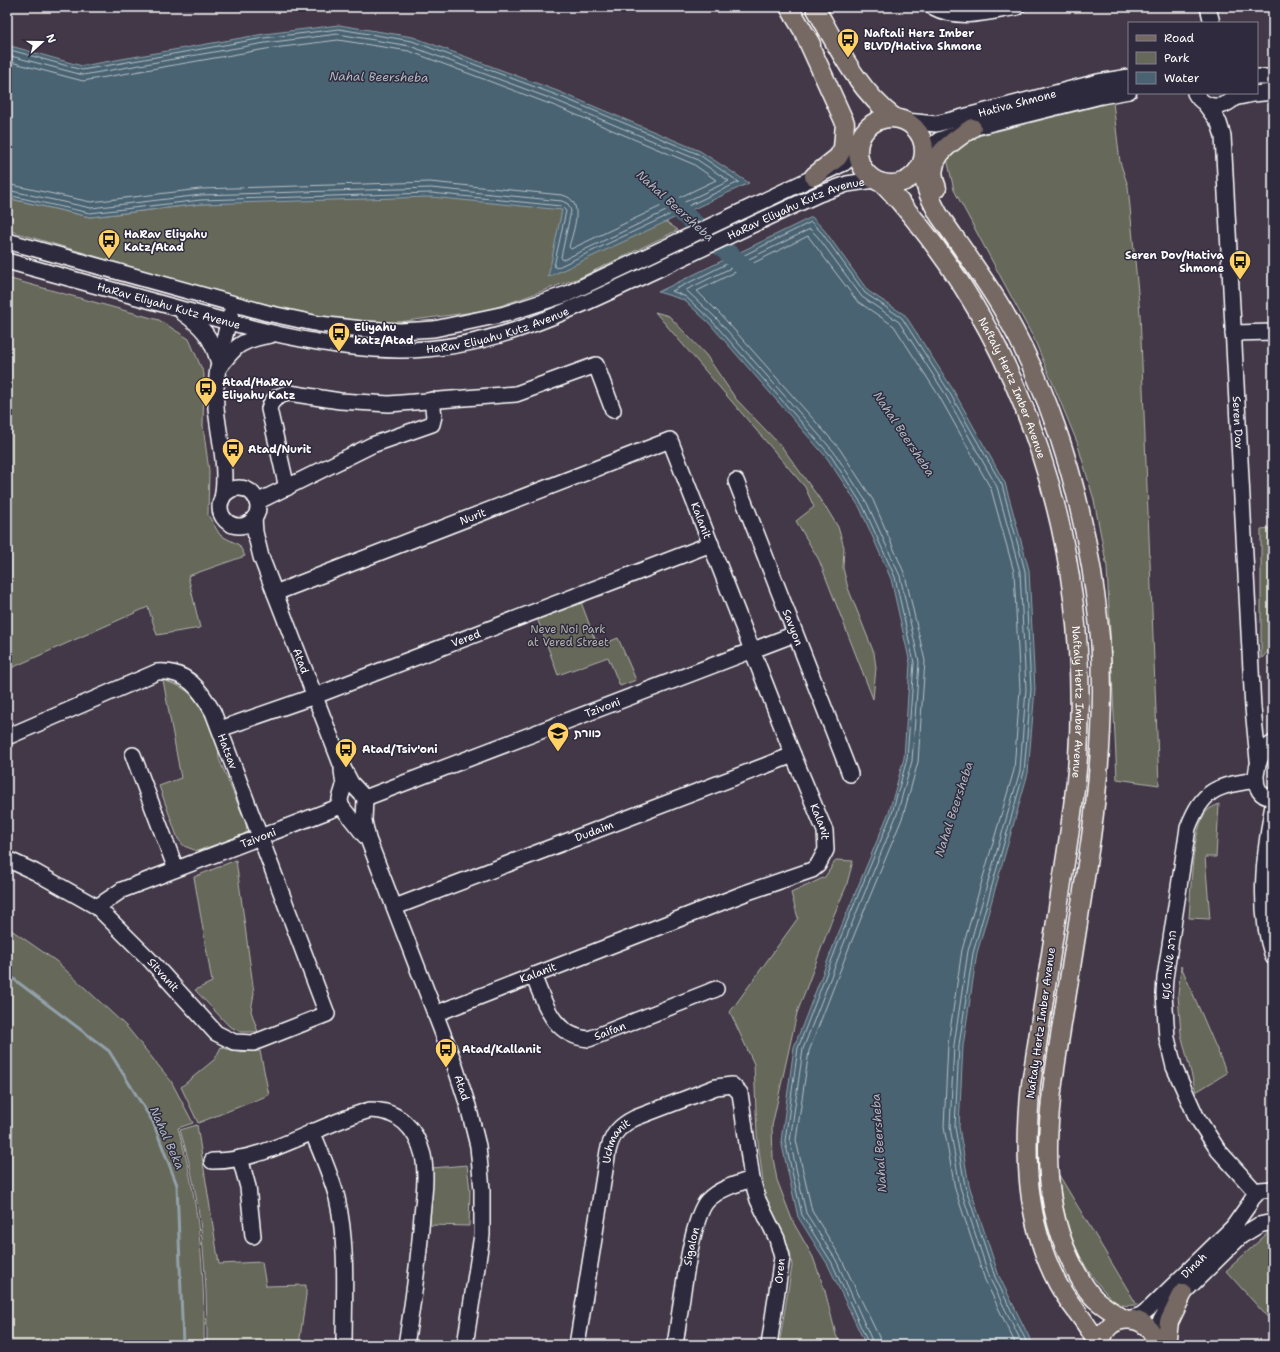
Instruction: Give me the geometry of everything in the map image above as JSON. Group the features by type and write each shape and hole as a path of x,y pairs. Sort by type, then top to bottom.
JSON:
{"main road":[{"path":"789,7 849,106 860,139 858,155 866,174 879,182 893,184 906,180 917,172 923,158 923,143 920,134 900,119 878,106 867,92 815,7"},
{"path":"805,35 845,124 843,148 838,157 810,178"},
{"path":"860,139 876,121 885,118 900,119"},
{"path":"972,128 940,153 935,164 933,174 947,210 978,272"},
{"name":"Naftaly Hertz Imber Avenue","path":"923,158 924,184 930,198 939,215 1005,314 1028,362 1058,434 1080,510 1093,582 1100,638 1102,678 1100,758 1091,836 1052,1087 1048,1158 1051,1192 1057,1224 1070,1259 1084,1287 1107,1309 1126,1319 1142,1323 1148,1327 1159,1343"},
{"name":"Naftaly Hertz Imber Avenue","path":"879,182 908,209 986,324 1016,388 1038,441 1066,548 1078,640 1080,678 1078,756 1070,833 1031,1084 1027,1121 1026,1158 1036,1230 1047,1260 1067,1299 1092,1329 1100,1345"},
{"path":"1159,1343 1183,1293"},
{"path":"1100,1345 1104,1334 1109,1327 1126,1319"}],"street":[{"path":"933,7 952,14 964,15 1017,7"},
{"name":"Hativa Shmone","path":"900,119 936,124 1083,85 1128,77"},
{"path":"1258,77 1273,77"},
{"name":"Hativa Shmone","path":"923,158 939,140 972,128 1101,96 1128,91"},
{"path":"1258,94 1273,92"},
{"path":"1198,97 1218,106 1234,98 1253,94"},
{"name":"Seren Dov","path":"1198,97 1219,123 1223,136 1253,708 1258,760 1256,767 1256,780"},
{"name":"Seren Dov","path":"1223,136 1234,98"},
{"name":"HaRav Eliyahu Kutz Avenue","path":"7,241 266,313 326,325 401,331 434,329 498,316 567,294 602,276 844,163 852,156 860,139"},
{"name":"HaRav Eliyahu Kutz Avenue","path":"7,261 228,322 316,343 360,348 401,350 436,347 509,332 580,306 819,194 847,184 879,182"},
{"path":"223,456 235,478 257,502 257,513 254,518 245,525 234,526 226,521 221,514 220,505 224,478 223,456 216,409 218,367 222,340 233,304"},
{"path":"174,307 205,331 214,346 218,367"},
{"path":"1233,333 1273,332"},
{"path":"218,367 233,350 243,342 275,334"},
{"path":"287,488 270,415 270,404 276,397 289,393 340,401 389,404 516,394 596,365 613,410"},
{"path":"257,502 372,445 432,424 434,416 432,400"},
{"name":"Kalanit","path":"435,1014 748,892 803,874 818,865 826,850 825,831 793,755 670,440"},
{"name":"Nurit","path":"275,593 670,440"},
{"name":"Savyon","path":"736,481 850,774"},
{"path":"222,499 231,490 240,488 246,490"},
{"name":"Atad","path":"254,518 255,532 261,557 341,764 351,783 363,799 364,821 370,843 435,1014 472,1118 481,1169 482,1235 465,1345"},
{"name":"Atad","path":"234,526 248,536 261,557"},
{"name":"Vered","path":"220,729 315,696 711,544"},
{"name":"Tzivoni","path":"363,799 795,634"},
{"name":"Hatsav","path":"7,737 140,678 158,672 168,671 188,679 202,692 213,712 328,1014"},
{"name":"Seren Dov","path":"1253,708 1261,726 1273,738"},
{"path":"1258,760 1262,752 1273,743"},
{"name":"Dudaim","path":"395,907 793,755"},
{"path":"133,756 176,869"},
{"name":"Atad","path":"341,764 344,786 343,805 370,843"},
{"path":"1256,780 1260,790 1270,798 1273,797"},
{"name":"הרב שלמה טנא","path":"1256,780 1229,784 1216,789 1204,797 1195,809 1188,828 1164,994 1167,1038 1174,1067 1185,1095 1196,1116 1218,1150 1264,1192 1250,1208 1254,1217 1258,1220 1270,1222"},
{"path":"352,789 363,799 359,814 355,815 343,805 352,789"},
{"name":"Tzivoni","path":"97,907 122,890 343,805"},
{"path":"1273,805 1268,833 1264,887 1264,918 1273,957"},
{"name":"Sitvanit","path":"7,859 35,872 97,907 150,960 216,1033 234,1042 253,1043 328,1014"},
{"name":"Saifan","path":"532,975 557,1024 570,1035 589,1039 716,989"},
{"name":"Uchmanit","path":"577,1345 608,1151 614,1133 620,1127 635,1118 716,1087 732,1085 740,1093 742,1100 752,1179"},
{"path":"212,1161 240,1158 312,1132 358,1113 370,1110 380,1110 399,1117 414,1133 419,1144 425,1168 424,1202 416,1280 406,1345"},
{"path":"312,1132 333,1186 340,1212 343,1244 344,1345"},
{"path":"240,1158 248,1187 253,1236"},
{"name":"Sigalon","path":"675,1345 693,1233 698,1214 708,1200 717,1192 752,1179"},
{"name":"Oren","path":"752,1179 758,1200 778,1239 782,1257 769,1345"},
{"name":"Dinah","path":"1126,1319 1141,1315 1151,1308 1233,1227 1264,1192"},
{"name":"Dinah","path":"1183,1293 1241,1236 1259,1225 1270,1222"}],"green space":[{"path":"1113,102 1120,162 1128,186 1140,314 1159,785 1117,779 1107,567 1094,500 1077,442 1034,339 954,190 946,154 970,138"},
{"path":"610,183 678,230 579,278 489,310 391,323 317,317 232,297 7,230 7,198 90,217 201,204"},
{"path":"7,278 159,320 189,339 204,374 203,426 209,471 208,515 220,535 239,545 245,556 188,576 200,628 157,635 148,607 7,670"},
{"path":"655,312 669,316 706,355 736,399 782,447 827,509 838,527 844,547 843,568 848,588 874,653 876,668 873,699 819,560 796,521 814,507 805,487"},
{"path":"1273,528 1273,646 1261,659 1261,529"},
{"name":"Neve Noi Park at Vered Street","path":"581,602 594,637 601,645 618,638 636,680 620,686 608,657 558,675 537,618"},
{"path":"163,680 179,686 192,694 201,707 218,743 219,759 246,823 247,832 241,836 197,851 184,846 178,839 159,786 181,778"},
{"path":"1219,804 1216,857 1205,857 1210,919 1189,918 1191,878 1198,831 1202,819 1208,810"},
{"path":"236,860 254,993 251,1011 258,1032 241,1032 229,1026 195,990 212,982 194,877"},
{"path":"836,860 853,861 846,887 833,917 797,1013 772,1126 773,1158 777,1180 793,1222 813,1257 825,1291 836,1335 841,1345 779,1345 792,1266 790,1252 769,1207 764,1190 757,1134 754,1064 730,1012 798,918 791,893 825,877"},
{"path":"7,927 56,961 127,1027 171,1081 193,1123 178,1128 196,1209 202,1263 204,1345 7,1345"},
{"path":"1181,966 1227,1073 1196,1092 1181,1034 1178,995"},
{"path":"221,1047 236,1052 260,1051 269,1095 198,1123 181,1087 215,1059"},
{"path":"197,1125 219,1264 262,1262 266,1286 306,1285 299,1345 207,1345 206,1290 202,1236 194,1183 180,1130"},
{"path":"467,1165 470,1190 469,1226 430,1225 432,1168"},
{"path":"1059,1175 1137,1305 1122,1305 1112,1299 1099,1285 1082,1260 1070,1233 1066,1219"},
{"path":"1270,1231 1273,1235 1273,1319 1271,1321 1226,1271"}],"water":[{"path":"339,25 413,37 560,92 700,151 749,183 548,277 562,210 431,197 201,204 90,217 7,198 7,45 82,66 264,34"},
{"path":"812,217 825,231 868,291 905,315 952,388 1005,483 1029,570 1035,689 1028,773 977,953 963,1046 959,1127 969,1185 999,1276 1033,1345 866,1345 828,1265 798,1217 781,1141 794,1047 836,939 889,812 904,758 910,663 891,579 860,508 827,458 709,323 684,300 658,292"}],"waterway":[{"name":"Nahal Beersheba","path":"663,196 751,273"},
{"name":"Nahal Beka","path":"7,974 109,1051 153,1122 177,1185 183,1345"}],"place":[{"name":"Naftali Herz Imber BLVD/Hativa Shmone","path":"848,58"},
{"name":"HaRav Eliyahu Katz/Atad","path":"109,260"},
{"name":"Seren Dov/Hativa Shmone","path":"1240,280"},
{"name":"Eliyahu katz/Atad","path":"339,352"},
{"name":"Atad/HaRav Eliyahu Katz","path":"206,408"},
{"name":"Atad/Nurit","path":"233,468"},
{"name":"כוורת","path":"558,752"},
{"name":"Atad/Tsiv'oni","path":"346,768"},
{"name":"Atad/Kallanit","path":"446,1068"}]}
